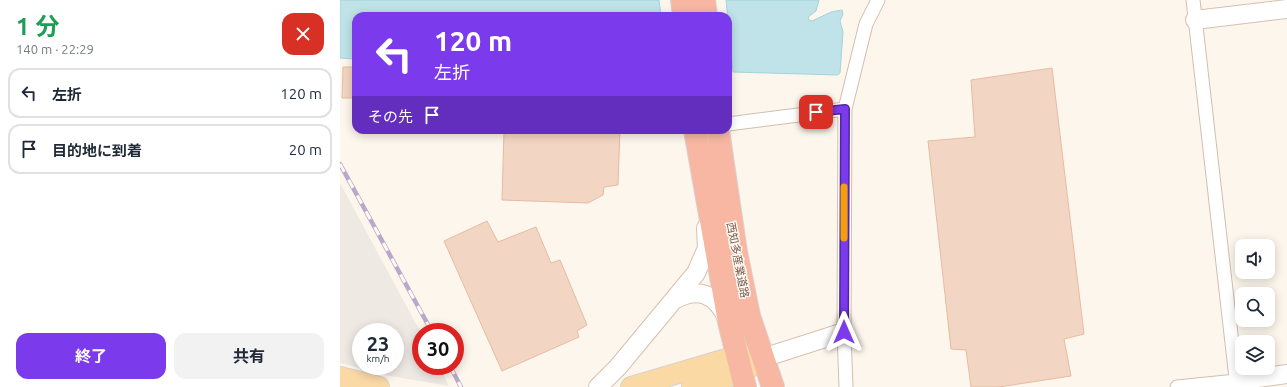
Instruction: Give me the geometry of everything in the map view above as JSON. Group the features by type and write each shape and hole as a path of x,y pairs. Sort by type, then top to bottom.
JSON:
{"highway":[{"path":"682,0 684,12"},
{"path":"704,0 706,12"},
{"name":"西知多産業道路","path":"696,134 729,322 740,372"},
{"name":"西知多産業道路","path":"719,134 736,252 749,316 773,387"}],"main road":[{"path":"692,387 740,372 763,358"},
{"path":"635,386 740,372"},
{"path":"340,377 379,387"}],"street":[{"path":"846,387 844,332 845,109 866,24 878,0"},
{"path":"1193,0 1237,384"},
{"path":"1195,20 1287,9"},
{"path":"732,123 845,109"},
{"path":"598,387 624,359 673,300 698,268 707,248 695,134"},
{"path":"673,300 691,293 706,295 718,303 729,322"},
{"path":"763,358 844,332"},
{"path":"624,359 625,373 635,386"},
{"path":"1177,387 1237,384 1287,374"}],"shaded area":[{"path":"340,183 416,323 412,323 412,375 444,375 449,386 386,375 404,375 404,323 352,323 352,366 340,363"}],"water":[{"path":"340,0 659,0 660,12 352,12 352,59 340,58"},
{"path":"726,0 819,0 816,11 808,17 809,20 812,21 831,12 842,10 843,14 840,21 843,32 840,73 837,75 733,72 732,12 727,12"}],"building":[{"path":"343,67 352,67 352,98 342,98"},
{"path":"1052,68 1084,334 1064,339 1071,376 999,387 971,387 966,350 951,349 928,141 975,137 971,80"},
{"path":"504,134 620,134 618,185 604,187 603,195 588,203 502,200"},
{"path":"487,221 498,242 536,227 551,263 560,260 587,325 577,331 579,337 502,371 444,241"}],"railway":[{"path":"340,164 427,323"},
{"path":"455,375 461,387"}],"slow traffic":[{"path":"844,187 844,238"}],"route":[{"path":"816,112 845,109 844,332"}]}
